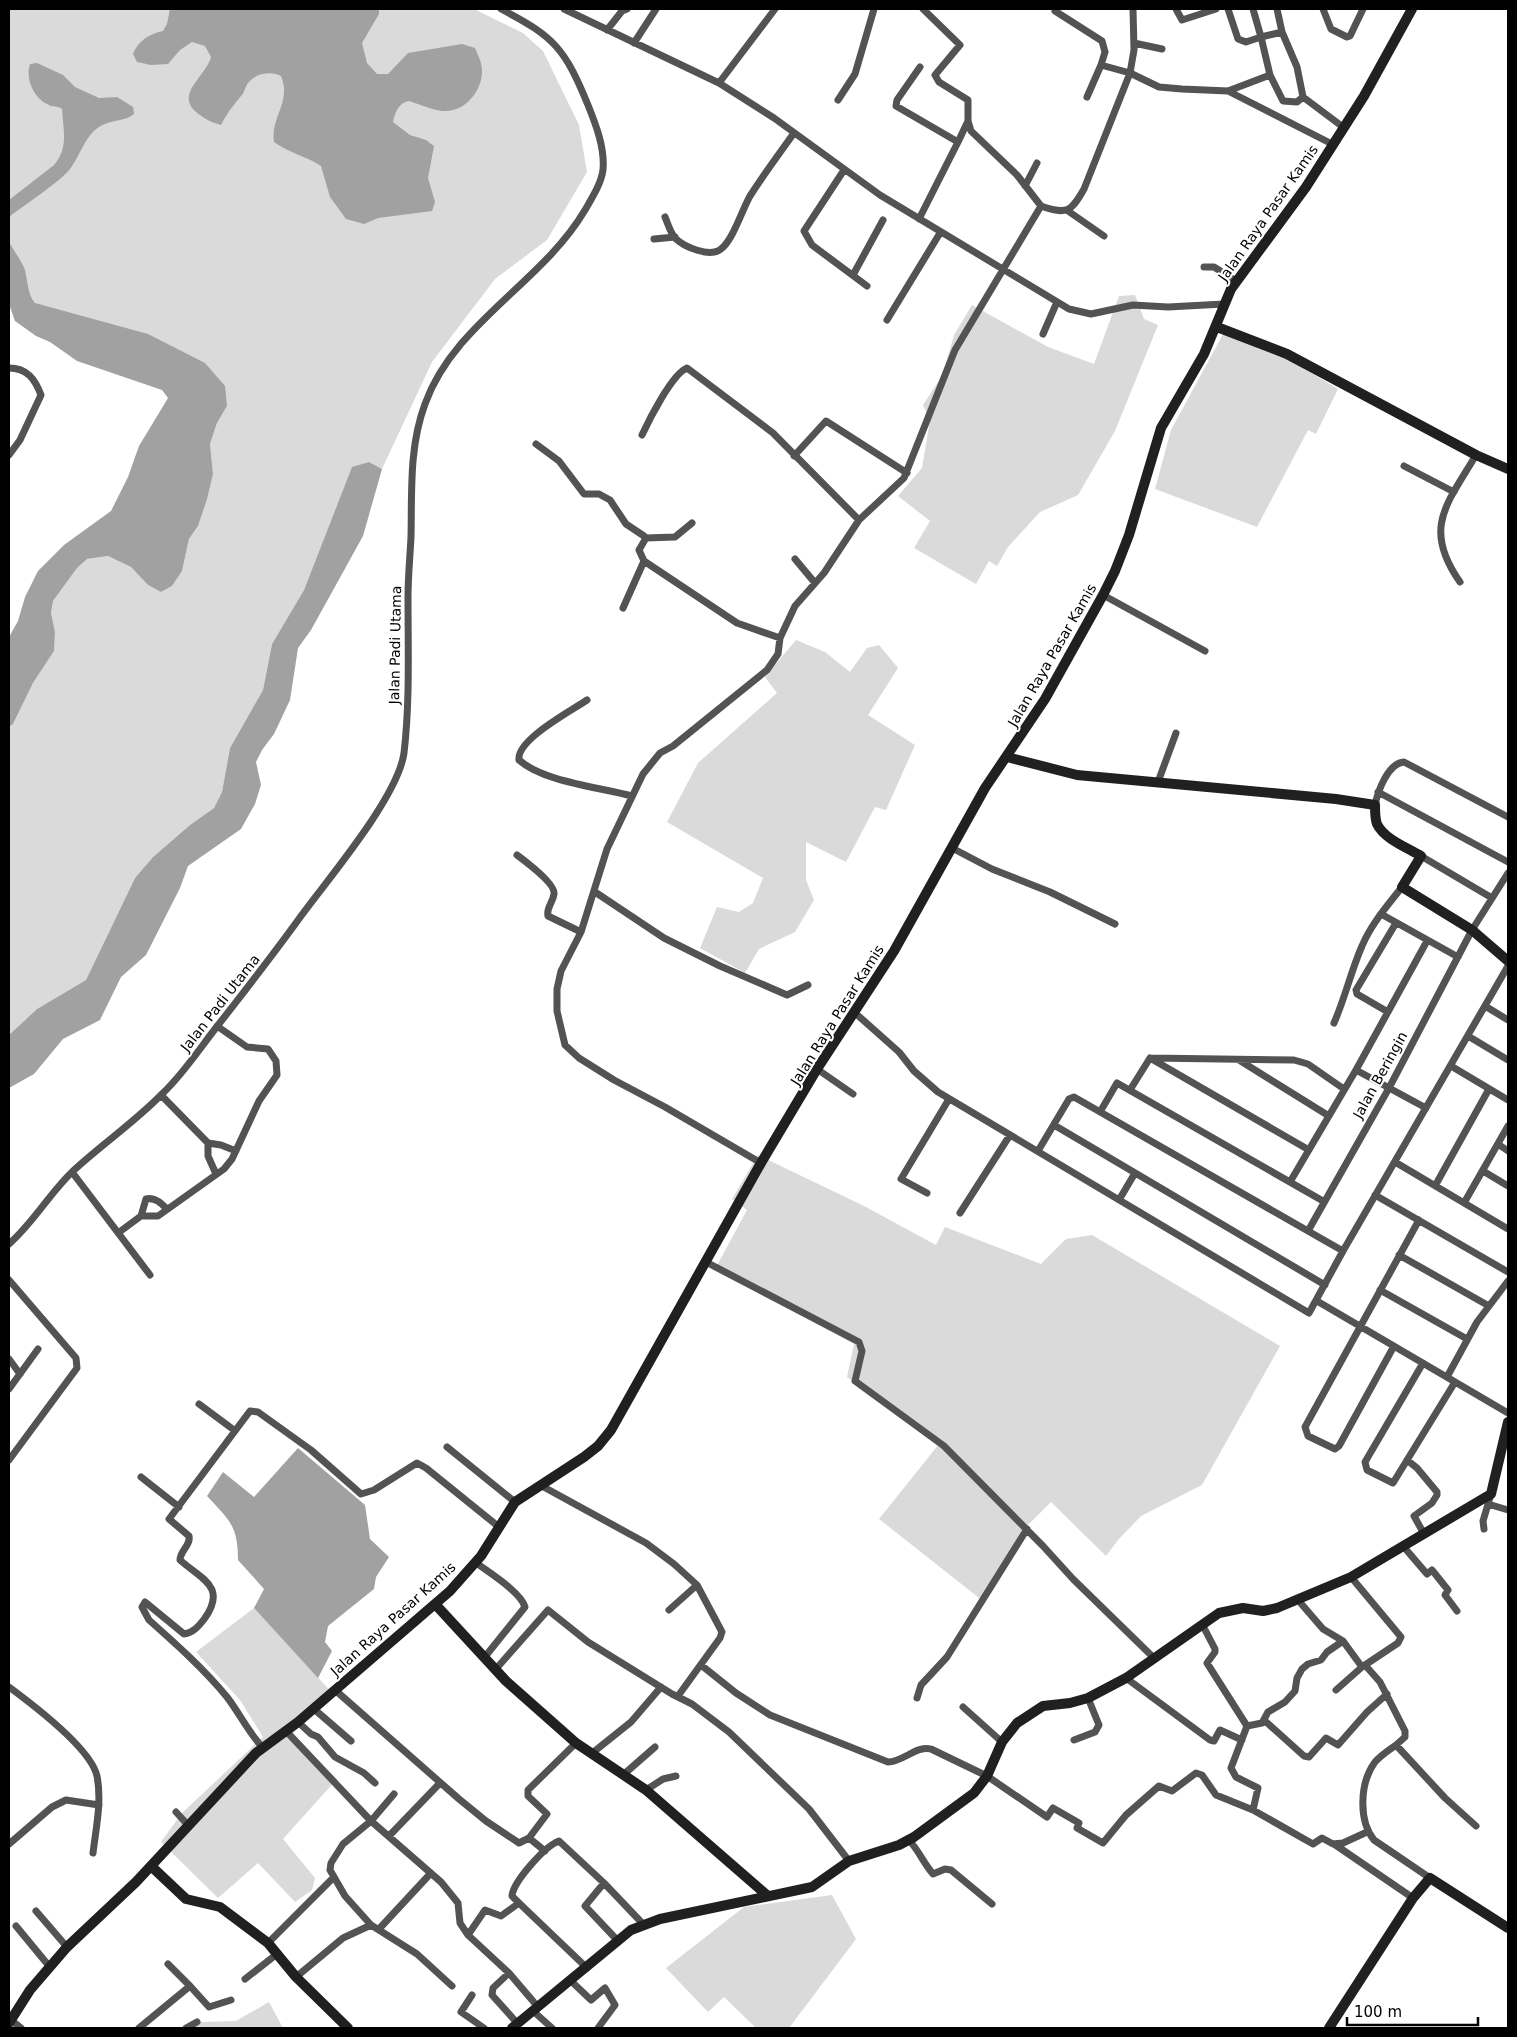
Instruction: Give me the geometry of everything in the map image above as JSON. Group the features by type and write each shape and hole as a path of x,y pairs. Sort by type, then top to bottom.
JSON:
{"street":[{"name":"Jalan Padi Utama","path":"9,1244 34,1220 72,1172 122,1132 178,1078 255,980 352,848 386,795 401,766 409,648 411,484 418,422 431,388 446,361 466,338 555,251 580,220 594,196 602,174 603,151 592,116 575,74 559,47 546,36 501,9"},
{"path":"564,9 720,83 794,133 844,170 940,233 1057,302 1079,312 1091,314 1126,306 1224,304"},
{"path":"607,30 622,12 627,9"},
{"path":"634,43 656,9"},
{"path":"720,83 775,9"},
{"path":"838,100 855,74 874,9"},
{"path":"923,9 960,45 936,72 935,79 968,100 968,121 971,131 1025,186 1041,206 1060,212 1068,211 1074,206 1084,189 1130,73 1134,43 1133,9"},
{"path":"1176,9 1181,19 1184,20 1216,9"},
{"path":"1228,9 1238,39 1246,42 1282,32"},
{"path":"1253,9 1270,75 1283,101 1297,102 1303,97"},
{"path":"1276,9 1282,32 1293,52 1303,97 1343,127"},
{"path":"1322,9 1331,29 1347,37 1350,36 1363,9"},
{"name":"Jalan Raya Pasar Kamis","path":"10,2022 26,1996 49,1966 151,1866 188,1824 263,1748 314,1709 435,1604 475,1562 515,1502 598,1446 611,1430 761,1164 818,1069 894,951 985,788 1045,699 1103,595 1116,571 1144,492 1154,444 1161,428 1191,379 1217,327 1224,304 1236,281 1306,187 1376,76 1412,9"},
{"path":"1055,11 1102,41 1105,52 1087,97"},
{"path":"1134,43 1162,49"},
{"path":"1101,65 1130,73 1159,87 1228,91 1332,144"},
{"path":"920,67 896,106 958,142"},
{"path":"1228,91 1270,75"},
{"path":"919,219 968,121"},
{"path":"666,217 675,237 682,243 714,253 722,248 750,196 794,133"},
{"path":"1025,186 1037,163"},
{"path":"844,170 804,231 812,245 867,286"},
{"path":"761,1164 665,1106 614,1080 579,1058 565,1045 557,1011 557,988 561,972 580,932 608,849 632,796 654,758 767,670 778,654 780,638 795,606 834,559 858,520 894,489 907,473 955,350 1041,206"},
{"path":"1068,211 1104,236"},
{"path":"853,275 883,220"},
{"path":"887,320 940,233"},
{"path":"654,239 675,237"},
{"path":"1204,267 1214,268 1236,281"},
{"path":"1043,334 1057,302"},
{"path":"1217,327 1287,354 1476,456 1508,469"},
{"path":"9,368 24,371 30,375 35,380 41,395 20,440 9,455"},
{"path":"642,435 672,384 681,371 687,368 773,433 858,520"},
{"path":"794,456 826,420 907,473"},
{"path":"536,444 560,461 584,494 599,494 610,500 626,524 646,538 675,538 692,523"},
{"path":"1460,582 1445,555 1440,524 1454,492 1476,456"},
{"path":"1404,466 1454,492"},
{"path":"646,538 639,550 644,561 737,623 780,638"},
{"path":"795,559 815,583"},
{"path":"623,608 644,561"},
{"path":"1103,595 1205,651"},
{"path":"587,700 533,736 519,755 519,760 561,781 588,784 632,796"},
{"path":"1158,782 1176,733"},
{"path":"1007,757 1077,775 1375,805"},
{"path":"1492,898 1386,835 1376,823 1375,805 1378,792 1395,766 1404,762 1507,814"},
{"path":"1378,792 1508,862"},
{"path":"952,848 992,869 1050,892 1115,924"},
{"path":"517,855 534,868 553,888 554,894 547,908 548,916 580,932"},
{"path":"1334,1024 1345,998 1362,945 1421,856"},
{"name":"Jalan Beringin","path":"1308,1231 1323,1201 1389,1088 1472,930 1508,873"},
{"path":"1402,887 1472,930 1508,960"},
{"path":"595,892 664,938 720,966 787,995 808,985"},
{"path":"1381,914 1427,942 1458,957"},
{"path":"1388,1012 1357,994 1356,990 1396,923"},
{"path":"1290,1182 1356,1070 1427,942"},
{"path":"854,1012 899,1052 923,1080 949,1099 1309,1314 1343,1251 1508,966"},
{"path":"1485,1006 1508,1020"},
{"path":"118,1233 141,1216 158,1216 228,1165 260,1101 276,1075 278,1068 268,1049 247,1047 217,1026"},
{"path":"1468,1036 1508,1060"},
{"path":"1150,1058 1300,1061 1344,1089"},
{"path":"1130,1090 1150,1058"},
{"path":"1150,1058 1309,1150"},
{"path":"1239,1060 1329,1116"},
{"path":"1451,1066 1508,1100"},
{"path":"818,1069 853,1094"},
{"path":"1356,1070 1426,1108"},
{"path":"1100,1112 1117,1083 1323,1201"},
{"path":"1435,1186 1490,1089"},
{"path":"162,1095 208,1144 221,1145 236,1151"},
{"path":"1038,1151 1071,1097 1343,1251"},
{"path":"927,1193 900,1179 949,1099"},
{"path":"1054,1125 1325,1285"},
{"path":"1464,1203 1508,1126"},
{"path":"960,1213 1010,1134"},
{"path":"208,1144 208,1156 216,1174"},
{"path":"1498,1144 1508,1151"},
{"path":"1395,1162 1508,1229"},
{"path":"1483,1171 1508,1186"},
{"path":"72,1172 150,1276"},
{"path":"1119,1200 1135,1173"},
{"path":"1376,1195 1508,1272"},
{"path":"141,1216 144,1202 151,1198 167,1208"},
{"path":"1394,1346 1339,1446 1332,1449 1306,1434 1305,1427 1419,1220"},
{"path":"1400,1255 1489,1306"},
{"path":"706,1262 859,1342 862,1350 854,1380 944,1446 1027,1529 1073,1579 1154,1659"},
{"path":"9,1280 76,1358 77,1368 9,1460"},
{"path":"1447,1377 1467,1339 1508,1281"},
{"path":"1380,1290 1467,1339"},
{"path":"1317,1301 1508,1413"},
{"path":"9,1389 38,1349"},
{"path":"9,1359 20,1374"},
{"path":"1423,1363 1364,1466 1372,1472 1393,1483 1455,1382"},
{"path":"199,1404 234,1430"},
{"path":"263,1748 244,1726 233,1704 218,1686 143,1610 145,1602 184,1634 195,1630 210,1610 214,1597 212,1587 180,1560 181,1554 190,1539 187,1532 169,1519 250,1411 256,1410 311,1450 361,1494 374,1490 412,1465 419,1464 499,1527"},
{"path":"1484,1529 1483,1522 1508,1422"},
{"path":"447,1447 515,1502"},
{"path":"1407,1460 1437,1492 1432,1503 1414,1516 1424,1534"},
{"path":"141,1477 179,1507"},
{"path":"540,1485 646,1543 697,1585 722,1632 720,1638 678,1696"},
{"path":"1490,1499 1508,1510"},
{"path":"509,1973 493,1988 492,1995 515,2026 618,1941 642,1924 812,1887 849,1861 909,1840 970,1797 987,1776 1002,1742 1017,1722 1043,1706 1070,1703 1088,1698 1126,1678 1202,1624 1231,1609 1243,1608 1263,1611 1298,1600 1351,1577 1424,1534 1490,1499"},
{"path":"917,1698 921,1685 947,1657 1027,1529"},
{"path":"1403,1546 1427,1574 1432,1570 1448,1590 1445,1594 1457,1610"},
{"path":"475,1562 514,1592 523,1602 525,1608 484,1658"},
{"path":"1336,1690 1363,1666 1398,1644 1401,1637 1351,1577"},
{"path":"669,1610 697,1585"},
{"path":"1298,1600 1323,1629 1342,1641 1387,1694 1406,1734 1396,1745 1379,1758 1368,1776 1363,1797 1364,1821 1367,1832 1374,1840 1508,1928"},
{"path":"435,1604 495,1670 576,1743 646,1790 768,1896"},
{"path":"495,1670 548,1610 588,1642 692,1704 740,1742 809,1809 849,1861"},
{"path":"1202,1624 1215,1649 1215,1652 1207,1662 1247,1726"},
{"path":"1247,1726 1258,1725 1264,1720 1268,1712 1284,1702 1295,1691 1297,1678 1302,1668 1321,1660 1327,1652 1342,1641"},
{"path":"701,1665 736,1693 770,1715 796,1724 828,1740 888,1762 897,1761 926,1748 987,1776 1047,1817 1053,1808 1079,1824 1077,1828 1103,1843 1126,1814 1159,1786 1172,1791 1196,1773 1202,1775 1216,1795 1253,1810 1313,1844 1322,1838 1413,1898"},
{"path":"1126,1678 1210,1740 1214,1741 1220,1730 1242,1740"},
{"path":"9,1687 65,1734 89,1758 97,1776 99,1805 93,1853"},
{"path":"590,1754 630,1722 661,1687"},
{"path":"334,1690 486,1821 516,1842 523,1842 529,1838 547,1813 528,1796 528,1790 576,1743"},
{"path":"1264,1720 1304,1756 1309,1757 1326,1738 1338,1745 1367,1712 1387,1694"},
{"path":"1074,1740 1095,1732 1099,1724 1088,1698"},
{"path":"963,1707 1002,1742"},
{"path":"314,1709 351,1741"},
{"path":"298,1722 311,1734 318,1737 335,1757 364,1773 375,1783"},
{"path":"1247,1726 1231,1766 1231,1772 1236,1777 1258,1788 1253,1810"},
{"path":"286,1731 371,1821 431,1873 458,1903 460,1922 468,1935 509,1973 552,2028"},
{"path":"1396,1745 1445,1798 1476,1826"},
{"path":"623,1775 655,1747"},
{"path":"646,1790 663,1779 676,1776"},
{"path":"389,1836 440,1782"},
{"path":"394,1794 371,1821 344,1844 330,1863 334,1878 345,1896 371,1925 417,1954 452,1986"},
{"path":"9,1844 52,1807 66,1800 99,1805"},
{"path":"176,1812 188,1824"},
{"path":"1333,1844 1351,1842 1367,1832"},
{"path":"529,1838 545,1851"},
{"path":"909,1840 922,1854 922,1858 933,1874 945,1869 951,1870 992,1904"},
{"path":"586,1968 512,1896 512,1892 532,1863 556,1842 562,1842 642,1924"},
{"path":"151,1866 186,1899 220,1906 268,1943 296,1977 348,2028"},
{"path":"379,1929 431,1873"},
{"path":"268,1943 334,1878"},
{"path":"1329,2028 1413,1898 1430,1878"},
{"path":"604,1884 585,1906 618,1941"},
{"path":"468,1935 486,1910 501,1916 518,1903"},
{"path":"36,1911 67,1947"},
{"path":"296,1977 343,1938 371,1925"},
{"path":"16,1926 49,1966"},
{"path":"245,1979 277,1954"},
{"path":"168,1964 209,2007 231,2000"},
{"path":"571,1981 592,2000 605,1988 615,2005 598,2028"},
{"path":"139,2028 190,1986"},
{"path":"472,1995 461,2012 484,2028"},
{"path":"10,2022 21,2028"},
{"path":"186,2028 197,2022"}],"shaded area":[{"path":"9,9 474,9 523,33 543,51 579,125 587,172 547,240 495,279 432,362 382,469 369,462 352,468 304,590 272,644 263,690 230,748 222,792 214,808 190,825 153,857 135,878 86,980 37,1009 9,1035 9,727 13,724 33,683 54,651 55,632 51,613 53,601 77,568 87,559 108,556 131,567 148,585 161,592 172,586 182,571 189,539 198,526 213,474 210,444 217,423 227,406 35,303 32,299 24,267 9,242"},
{"path":"170,9 379,9 379,14 362,43 367,63 377,74 388,74 408,53 462,44 475,48 480,59 482,78 471,99 459,108 451,111 430,108 409,101 405,102 396,112 393,122 410,135 426,140 434,146 428,178 435,202 432,211 378,218 364,224 346,219 330,197 321,166 274,142 275,125 284,94 281,76 277,74 264,74 252,79 221,125 208,120 196,112 190,105 189,98 190,92 211,57 205,46 192,42 180,50 168,64 151,65 137,62 133,54 138,45 145,39 163,31 167,24"},
{"path":"37,63 63,75 75,87 99,98 117,97 133,107 134,114 130,117 104,124 94,131 70,169 50,187 9,217 9,200 54,165 62,152 64,131 62,109 51,106 40,99 30,82 30,64"},
{"path":"9,242 24,267 29,291 35,303 148,334 205,363 225,386 227,406 217,423 210,444 213,474 207,499 198,526 189,539 182,571 172,586 161,592 148,585 131,567 108,556 87,559 77,568 53,601 51,613 55,632 54,651 33,683 13,724 9,727 9,637 18,621 25,597 38,571 64,545 111,511 128,477 139,446 168,398 162,390 77,361 15,321 9,304"},
{"path":"1135,295 1144,319 1158,325 1115,431 1078,495 1040,512 1008,547 997,566 989,561 976,584 914,548 930,521 898,496 922,468 930,420 923,405 942,376 954,335 972,305 1048,347 1094,364 1119,296"},
{"path":"1223,334 1279,354 1338,389 1316,434 1308,430 1257,527 1155,489 1171,430"},
{"path":"369,462 382,469 363,536 311,630 298,648 290,700 274,734 256,762 261,785 255,804 241,829 188,866 180,888 146,955 121,977 100,1020 63,1039 34,1074 9,1088 9,1035 37,1009 86,980 135,878 153,857 190,825 214,808 222,792 230,748 263,690 272,644 304,590 352,467"},
{"path":"796,640 825,652 850,672 867,648 879,645 898,668 868,715 915,745 886,810 875,807 846,862 806,842 806,880 814,900 795,932 759,949 745,973 700,948 717,907 739,912 753,903 763,878 667,822 698,763 777,693 765,677"},
{"path":"758,1155 864,1206 936,1245 945,1227 1041,1264 1066,1239 1092,1235 1280,1346 1202,1485 1141,1516 1118,1540 1106,1556 1051,1502 1023,1530 983,1601 879,1519 939,1444 847,1377 854,1344 715,1269 747,1210 732,1199"},
{"path":"298,1448 365,1505 370,1539 389,1557 376,1577 374,1589 328,1626 325,1642 332,1651 318,1678 254,1608 264,1589 238,1560 238,1548 231,1524 207,1496 223,1472 254,1497"},
{"path":"254,1608 334,1695 291,1735 337,1779 283,1839 315,1878 312,1890 295,1902 258,1863 218,1898 161,1842 182,1813 263,1737 240,1700 196,1652"},
{"path":"832,1895 856,1939 789,2028 756,2028 724,1997 708,2012 666,1968 744,1907"},
{"path":"269,2002 283,2028 193,2028 201,2022 236,2021"}]}
